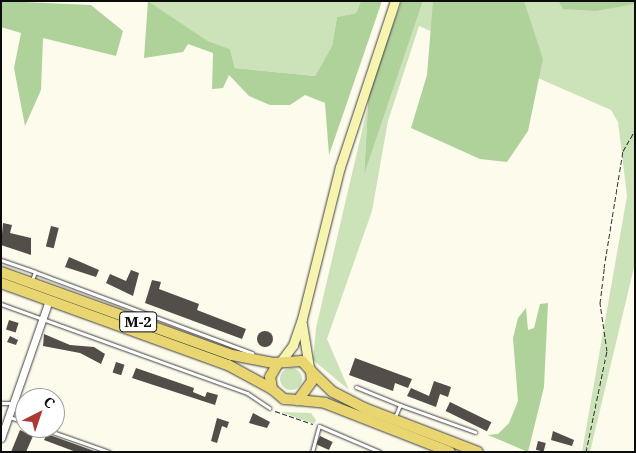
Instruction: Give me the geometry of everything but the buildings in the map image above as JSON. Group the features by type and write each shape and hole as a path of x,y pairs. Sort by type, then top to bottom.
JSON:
{"main road":[{"path":"272,389 270,377 293,345 302,319 340,167 395,1"},
{"name":"М-2","path":"1,272 232,355 279,362 298,359 333,392 394,420 478,452"},
{"name":"М-2","path":"1,283 228,364 272,389 284,399 325,403 434,449 450,452"},
{"path":"298,400 311,387 302,319"}],"street":[{"path":"1,438 49,300"}],"lane":[{"path":"1,260 252,353"},
{"path":"32,282 35,272"},
{"path":"1,304 247,393 269,408"},
{"path":"356,387 475,432"},
{"path":"1,403 13,403"},
{"path":"394,420 400,405"},
{"path":"9,416 15,418"},
{"path":"312,452 319,426 380,452"},
{"path":"65,436 109,452"}],"path":[{"path":"586,452 607,351 600,303 604,268 622,151 635,130"},
{"path":"269,408 319,426"}],"green space":[{"path":"1,1 91,5 123,31 116,56 43,38 41,90 25,126 14,68 21,33 1,27"},
{"path":"148,1 361,1 356,13 337,17 332,46 315,76 235,68 230,49 208,41"},
{"path":"148,1 208,41 230,49 235,68 315,76 332,46 337,17 356,13 361,1 382,1 329,155 325,103 305,95 290,105 270,105 249,96 229,75 223,88 212,89 213,53 188,44 183,52 144,58"},
{"path":"402,1 423,1 364,175 369,88"},
{"path":"423,1 558,1 563,9 635,4 635,263 590,452 582,452 627,196 618,122 611,110 419,26 388,121 372,211 327,339 349,390 313,360 316,328 368,105 364,174"},
{"path":"433,1 524,1 543,59 528,131 507,162 480,159 411,128 427,75"},
{"path":"558,1 635,1 635,4 596,11 563,9"},
{"path":"548,303 544,387 528,452 488,435 498,434 509,423 518,401 513,338 518,318 526,308 528,330 534,328 540,304"},
{"path":"291,368 299,371 302,379 299,387 291,390 283,387 280,379 283,371"},
{"path":"281,412 311,413 316,420 314,424"}]}
